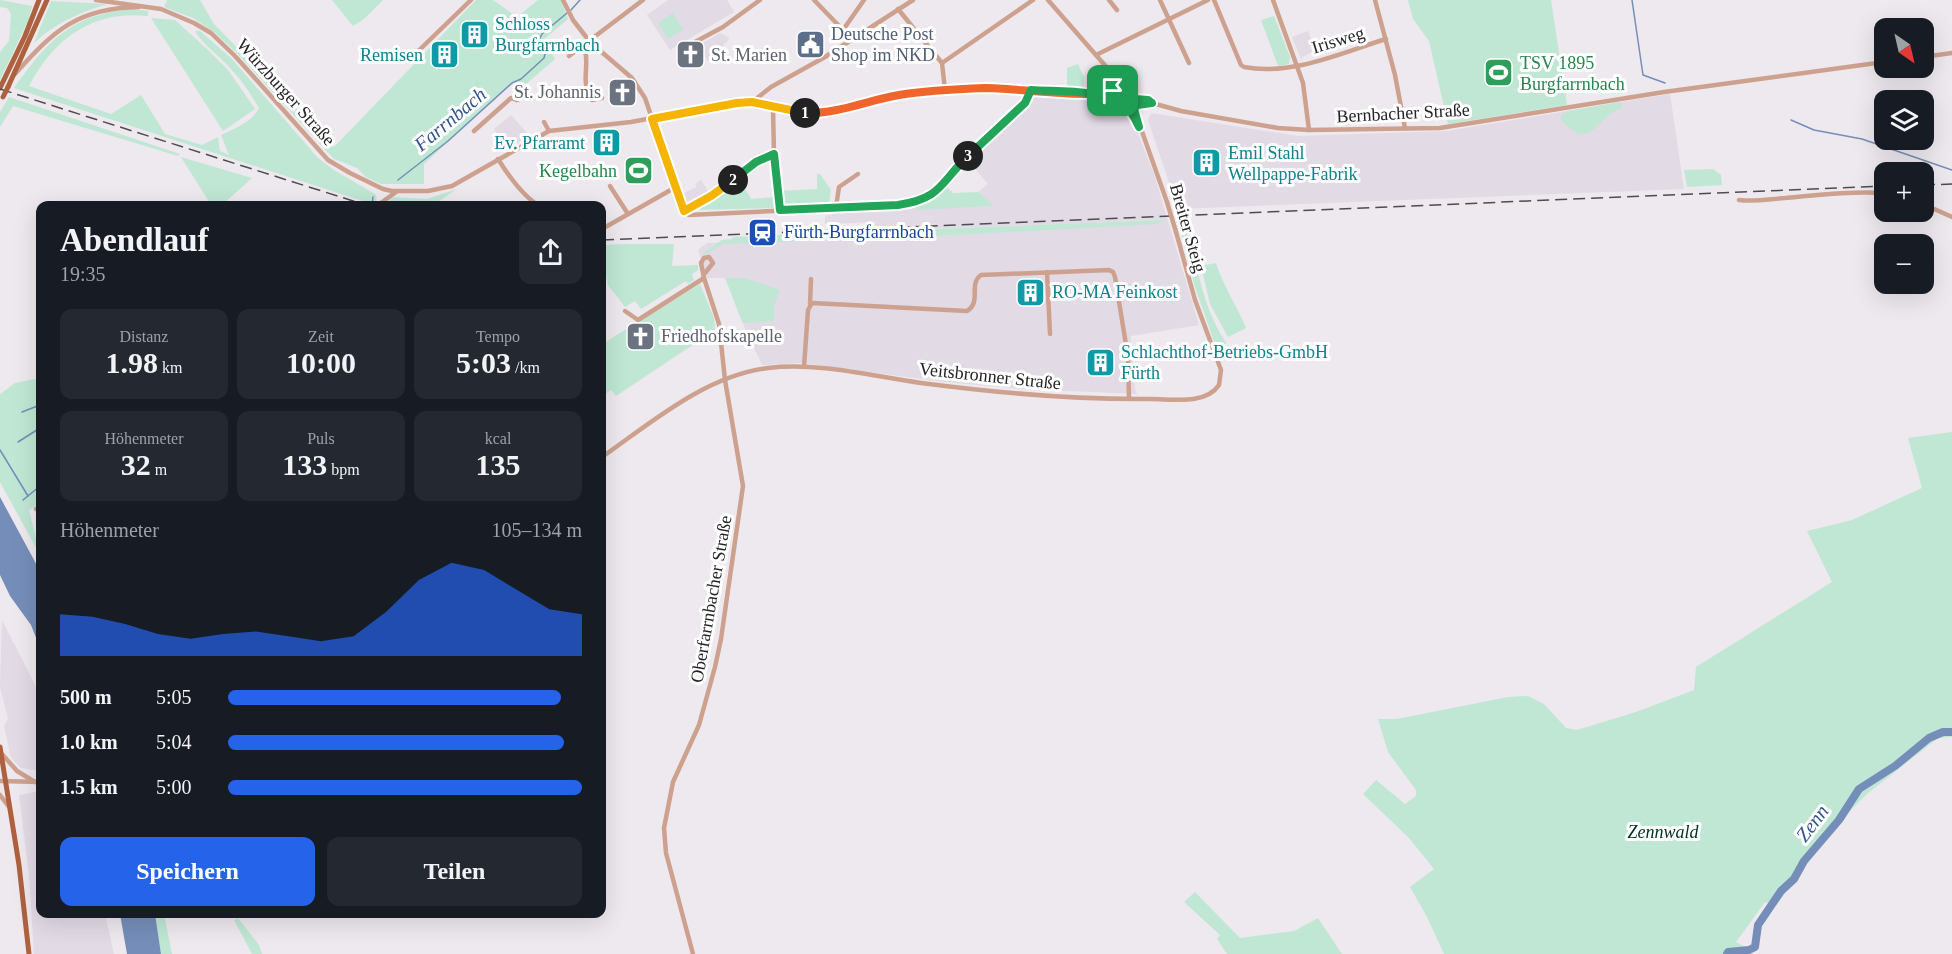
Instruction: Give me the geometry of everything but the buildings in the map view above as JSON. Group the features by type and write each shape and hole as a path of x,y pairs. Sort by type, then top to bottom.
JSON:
{"main road":[{"path":"2,100 3,87 39,0"},
{"path":"3,87 14,75 47,0"},
{"path":"1,750 3,782 10,808 25,907 29,954"}],"street":[{"name":"Würzburger Straße","path":"96,0 172,12 211,33 235,56 320,153 350,173 383,189 398,191 441,189 464,180 549,131 652,119 733,103 752,102"},
{"path":"409,60 471,0"},
{"path":"569,56 644,0"},
{"path":"695,42 723,27 760,0"},
{"path":"814,0 850,40"},
{"path":"843,30 864,0"},
{"path":"752,102 771,87 913,0"},
{"path":"942,63 1033,0"},
{"path":"1048,0 1116,78 1121,90 1135,99 1148,100 1152,103"},
{"path":"1109,0 1117,10"},
{"path":"1160,0 1189,63"},
{"path":"1096,55 1208,0"},
{"name":"Irisweg","path":"1214,0 1244,68 1282,69 1298,66 1386,39"},
{"path":"1273,0 1298,66 1306,96 1309,130"},
{"path":"1375,0 1400,93 1405,128"},
{"path":"564,2 573,20 590,42 638,86 685,212"},
{"path":"14,75 49,37 86,14 125,7 151,7"},
{"path":"898,9 942,63 945,90"},
{"path":"584,46 587,65 584,75 585,88 592,100 602,98"},
{"path":"1934,55 1952,53"},
{"name":"Bernbacher Straße","path":"1134,108 1152,103 1240,123 1309,130 1405,128 1465,124 1672,91 1874,63"},
{"path":"1111,72 1113,99"},
{"path":"752,102 799,113 825,112 897,95 945,90 1031,90 1092,94 1113,99 1134,108"},
{"path":"685,212 898,205 923,200 937,191 961,162 1025,103 1031,90"},
{"path":"1092,94 1121,90"},
{"path":"474,131 511,98 517,100 525,95"},
{"name":"Breiter Steig","path":"1135,99 1134,108 1139,127 1167,202 1195,300 1216,356"},
{"path":"773,108 774,154 780,210"},
{"path":"544,122 549,131"},
{"path":"685,212 711,196 756,162 774,154"},
{"path":"498,159 512,182 520,186 534,201"},
{"path":"836,207 838,187 858,174"},
{"path":"610,186 628,214"},
{"path":"606,228 676,187"},
{"path":"379,201 383,189"},
{"path":"382,201 391,193 398,191"},
{"path":"1739,200 1760,202 1805,196 1874,193"},
{"path":"1934,209 1952,217"},
{"path":"810,304 967,311 973,308 975,303 975,282 981,275 1108,270 1114,274 1128,357 1129,399"},
{"path":"1047,272 1050,334"},
{"name":"Oberfarrnbacher Straße","path":"625,311 638,320 704,275 719,324 725,380 741,471 742,497 715,667 699,725 673,782 664,828 666,853 693,954"},
{"path":"804,367 811,279"},
{"name":"Veitsbronner Straße","path":"606,454 699,391 725,380 763,369 804,367 989,392 1129,399 1207,396 1216,390 1221,380 1221,370 1216,356"},
{"path":"1,750 17,771 36,781"},
{"path":"3,782 36,782"},
{"path":"0,795 10,808"}],"shaded area":[{"path":"668,0 727,0 734,12 670,50 647,15"},
{"path":"1308,31 1315,51 1302,57 1302,61 1292,37"},
{"path":"720,33 730,38 708,61 698,46"},
{"path":"1670,94 1684,189 1178,209 1148,120 1151,113 1298,136 1447,131"},
{"path":"1036,95 1111,101 1129,111 1154,174 1199,325 1131,336 1137,394 1023,389 945,382 803,363 762,365 739,315 726,278 707,278 698,250 707,243 937,236 1163,220 876,231 875,222 825,224 825,216 832,215 832,210 916,204 917,209 993,206 978,192 988,184 968,160 1021,113"},
{"path":"511,115 529,135 508,149 494,129"},
{"path":"701,180 710,194 688,207 682,194 697,187 695,184"},
{"path":"2,620 36,688 36,770 21,768 11,758 4,726 8,719 0,687"},
{"path":"36,792 36,918 106,918 114,954 34,954 29,875 19,795"}],"green space":[{"path":"0,0 32,6 28,21 0,80 0,52 9,41 11,14 7,8 0,7"},
{"path":"167,0 200,0 214,24 334,147 476,0 493,0 517,17 538,0 561,0 568,19 543,40 555,59 525,85 516,80 424,164 424,184 381,184 366,177 357,168 334,159 237,53 214,32 193,18 164,7"},
{"path":"332,0 383,0 364,19 353,26"},
{"name":"TSV 1895 Burgfarrnbach","path":"1408,0 1551,0 1567,105 1448,124 1429,41 1413,19"},
{"path":"51,1 107,4 68,19 34,43"},
{"path":"133,9 148,11 148,16 128,15 110,18 77,31 50,54 29,86 111,114 141,95 165,134 202,145 218,137 220,151 229,155 221,135 247,121 259,108 239,78 195,31 200,31 231,58 318,158 375,194 376,201 363,201 14,88 38,56 63,32 93,17"},
{"path":"673,13 683,30 668,39 658,23"},
{"path":"1274,16 1290,57 1289,64 1278,66 1261,20"},
{"path":"151,18 175,20 228,70 255,109 223,131"},
{"path":"1078,64 1084,77 1084,87 1067,86 1067,68"},
{"path":"9,97 180,154 178,156 13,106 0,127 0,112"},
{"path":"1619,102 1622,108 1613,112 1587,133 1580,134 1572,130 1561,120 1562,114 1569,111"},
{"path":"181,157 252,178 226,201 208,201"},
{"path":"1713,169 1721,175 1722,185 1687,187 1684,170"},
{"path":"817,174 820,174 831,190 829,204 782,207 780,191 817,189"},
{"path":"739,178 751,199 776,197 777,208 694,210"},
{"path":"946,187 953,193 978,192 994,206 917,210 916,204 928,201"},
{"path":"457,189 439,201 389,201 393,197 427,199"},
{"path":"1164,220 1157,224 937,236 722,244 709,253 702,254 722,240 733,237"},
{"path":"1179,224 1188,225 1206,300 1226,343 1222,351 1217,350 1194,284"},
{"path":"674,244 672,266 698,265 698,270 692,274 694,280 688,284 686,281 641,309 635,301 625,307 608,285 606,245"},
{"path":"1216,263 1246,328 1228,337 1210,304 1201,266"},
{"path":"725,278 745,278 780,290 774,305 774,321 743,323"},
{"path":"700,284 714,318 715,330 616,396 611,390 606,393 606,342"},
{"path":"36,379 36,506 29,510 36,548 0,482 0,394 15,383"},
{"name":"Zennwald","path":"1952,432 1952,737 1938,738 1868,793 1826,835 1776,906 1765,902 1736,942 1754,952 1747,954 1444,954 1410,887 1434,869 1409,838 1363,794 1376,780 1405,804 1416,796 1416,790 1388,752 1378,719 1397,719 1508,697 1528,696 1544,704 1566,728 1577,730 1636,712 1694,690 1696,667 1832,582 1807,531 1852,520 1922,488 1908,438"},
{"path":"1195,892 1240,938 1294,931 1318,918 1342,954 1227,954 1217,939 1220,935 1184,902"},
{"path":"156,918 165,918 172,954 161,954"},
{"path":"238,918 259,945 262,954 252,954 234,920"}],"water":[{"path":"0,497 36,564 36,638 31,625 10,596 0,575"},
{"path":"121,918 156,918 161,954 127,954"}],"waterway":[{"name":"Farrnbach","path":"571,10 580,0"},
{"path":"1632,0 1643,75 1665,83"},
{"name":"Farrnbach","path":"398,180 448,141 512,83 521,79 544,58 545,54 539,40 542,34 567,13"},
{"path":"1791,120 1814,130 1862,139 1952,170"},
{"name":"Farrnbach","path":"373,197 373,201"},
{"path":"22,412 36,407"},
{"path":"18,442 36,431"},
{"path":"0,450 28,496"},
{"name":"Farrnbach","path":"23,500 36,489"},
{"name":"Zenn","path":"1727,954 1755,947 1758,925 1781,891 1794,879 1804,861 1839,820 1859,789 1895,766 1929,738 1943,732 1952,732"}],"railway":[{"path":"0,89 353,201"},
{"path":"1934,185 1952,184"},
{"path":"606,240 1874,186"}],"place":[{"name":"Schloss Burgfarrnbach","path":"474,34"},
{"name":"Deutsche Post Shop im NKD","path":"810,44"},
{"name":"Remisen","path":"444,55"},
{"name":"St. Marien","path":"690,55"},
{"name":"TSV 1895 Burgfarrnbach","path":"1499,73"},
{"name":"St. Johannis","path":"622,92"},
{"name":"Ev. Pfarramt","path":"606,143"},
{"name":"Emil Stahl Wellpappe-Fabrik","path":"1207,163"},
{"name":"Kegelbahn","path":"638,171"},
{"name":"Fürth-Burgfarrnbach","path":"763,232"},
{"name":"RO-MA Feinkost","path":"1031,292"},
{"name":"Friedhofskapelle","path":"640,336"},
{"name":"Schlachthof-Betriebs-GmbH Fürth","path":"1100,362"}],"route":[{"path":"1113,91 1092,94 1031,90 990,88 945,90 897,95 832,112 799,113 752,102 733,103 652,119 684,211 711,196 756,162 774,154 780,210 898,205 923,200 937,191 961,162 1025,103 1031,90 1067,92 1092,94 1113,99 1129,109 1139,127 1134,109 1137,105 1152,103 1144,99 1135,99 1118,89 1113,91"}]}
